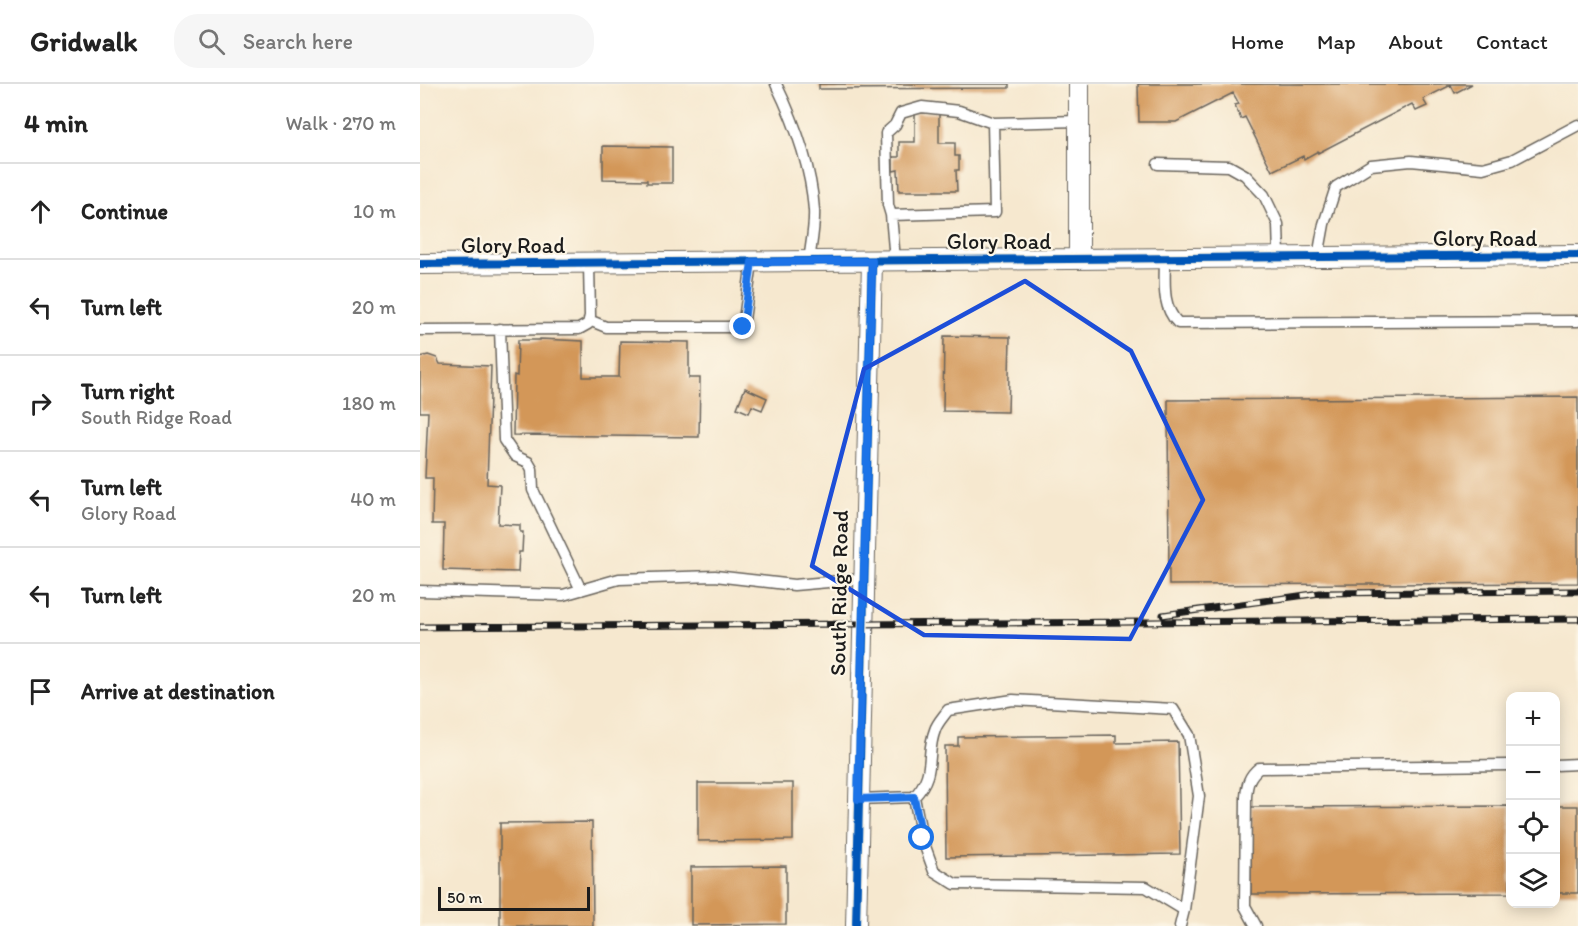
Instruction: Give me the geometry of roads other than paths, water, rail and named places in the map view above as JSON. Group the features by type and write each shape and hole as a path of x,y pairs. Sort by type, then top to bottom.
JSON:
{"street":[{"path":"1078,259 1079,84"},
{"name":"Glory Road","path":"420,264 1578,255"},
{"name":"South Ridge Road","path":"856,926 872,261"}],"lane":[{"path":"776,84 786,104 807,165 814,212 809,261"},
{"path":"895,260 888,205 886,133 901,113 922,107 959,111 993,123 1079,121"},
{"path":"891,215 995,212 993,123"},
{"path":"1318,257 1324,224 1336,187 1371,165 1411,161 1482,168 1512,159 1578,125"},
{"path":"1158,164 1229,166 1245,175 1264,195 1278,224 1279,257"},
{"path":"1165,258 1166,304 1170,314 1178,322 1578,321"},
{"path":"589,320 606,327 743,327 752,262"},
{"path":"420,330 579,328 588,324 589,320 589,263"},
{"path":"500,329 504,440 515,456 528,462 532,469 533,490 581,590"},
{"path":"420,591 563,595 619,579 715,576 794,585 863,579"},
{"path":"858,799 914,797 924,787 930,767 935,730 948,710 1013,700 1173,709 1189,735 1199,796 1180,926"},
{"path":"1560,765 1578,764"},
{"path":"1256,926 1245,906 1246,797 1247,784 1252,774 1259,768 1506,765"},
{"path":"914,797 922,838 934,871 956,884 1146,887 1184,910"}],"railway":[{"path":"1163,615 1320,593 1578,591"},
{"path":"420,627 1578,619"}]}
